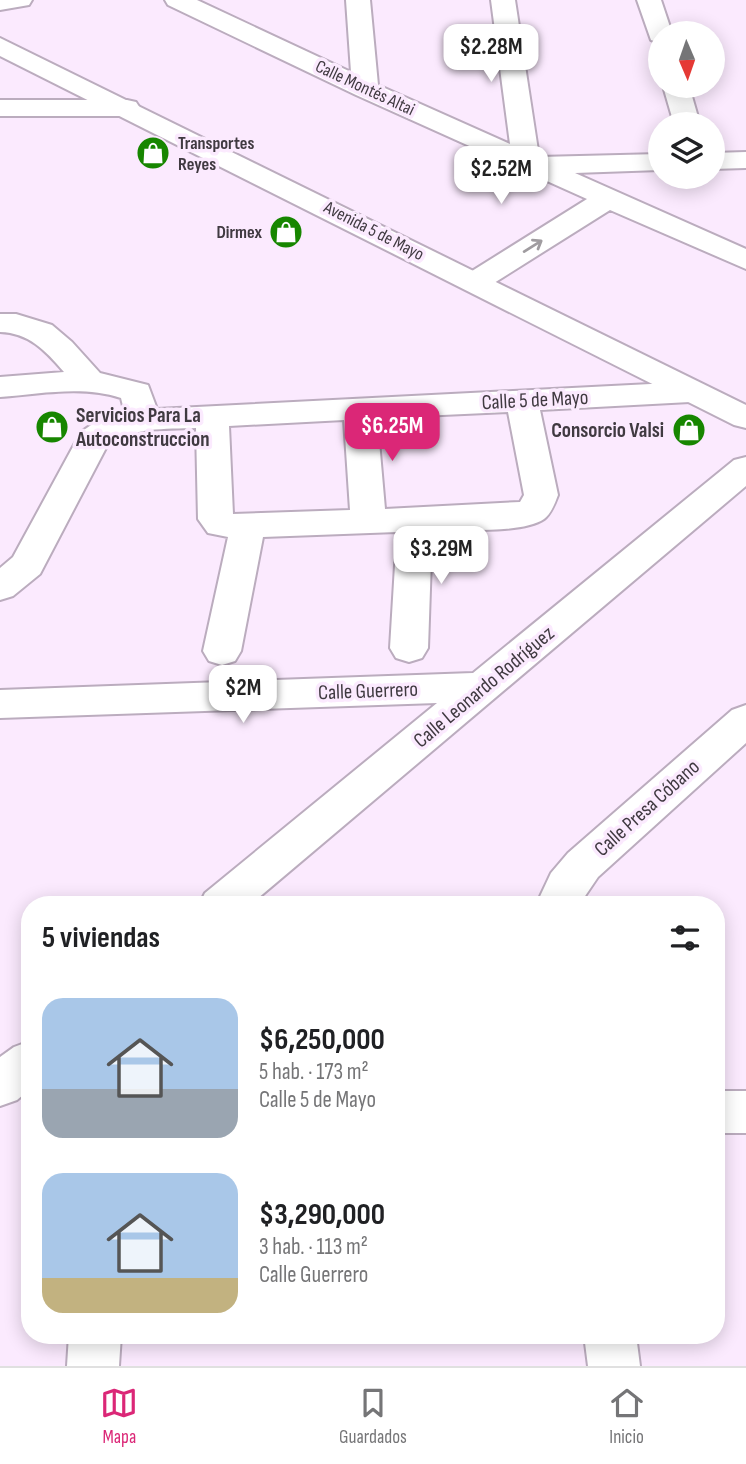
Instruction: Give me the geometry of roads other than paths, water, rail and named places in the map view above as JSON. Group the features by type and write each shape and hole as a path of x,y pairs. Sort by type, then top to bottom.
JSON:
{"street":[{"path":"0,4 20,0"},
{"name":"Calle Montés Altai","path":"177,0 365,89 746,260"},
{"path":"358,0 365,89"},
{"path":"503,0 531,163 648,162"},
{"path":"649,0 656,21"},
{"name":"Avenida 5 de Mayo","path":"0,46 746,418"},
{"path":"0,108 127,108"},
{"path":"725,161 746,160"},
{"path":"449,269 580,186"},
{"path":"475,282 607,199"},
{"path":"0,323 15,322 33,326 48,337 89,381"},
{"path":"0,387 114,382 136,392 143,421"},
{"name":"Calle 5 de Mayo","path":"0,587 27,565 93,440 106,430 143,421 212,416 691,392"},
{"path":"212,416 216,519 220,524 248,526 415,520 516,515 529,513 537,507 541,495 522,401"},
{"path":"360,410 368,521"},
{"name":"Calle Leonardo Rodríguez","path":"231,896 746,468"},
{"path":"409,648 415,520"},
{"path":"222,651 248,526"},
{"name":"Calle Guerrero","path":"0,704 484,687"},
{"name":"Calle Presa Cóbano","path":"561,896 566,885 583,865 746,720"},
{"path":"0,1085 21,1068"},
{"path":"725,1112 746,1112"},
{"path":"93,1366 94,1344"},
{"path":"611,1344 614,1366"}],"place":[{"name":"Transportes Reyes","path":"153,153"},
{"name":"Dirmex","path":"286,232"},
{"name":"Servicios Para La Autoconstruccion","path":"52,427"},
{"name":"Consorcio Valsi","path":"689,430"}]}
